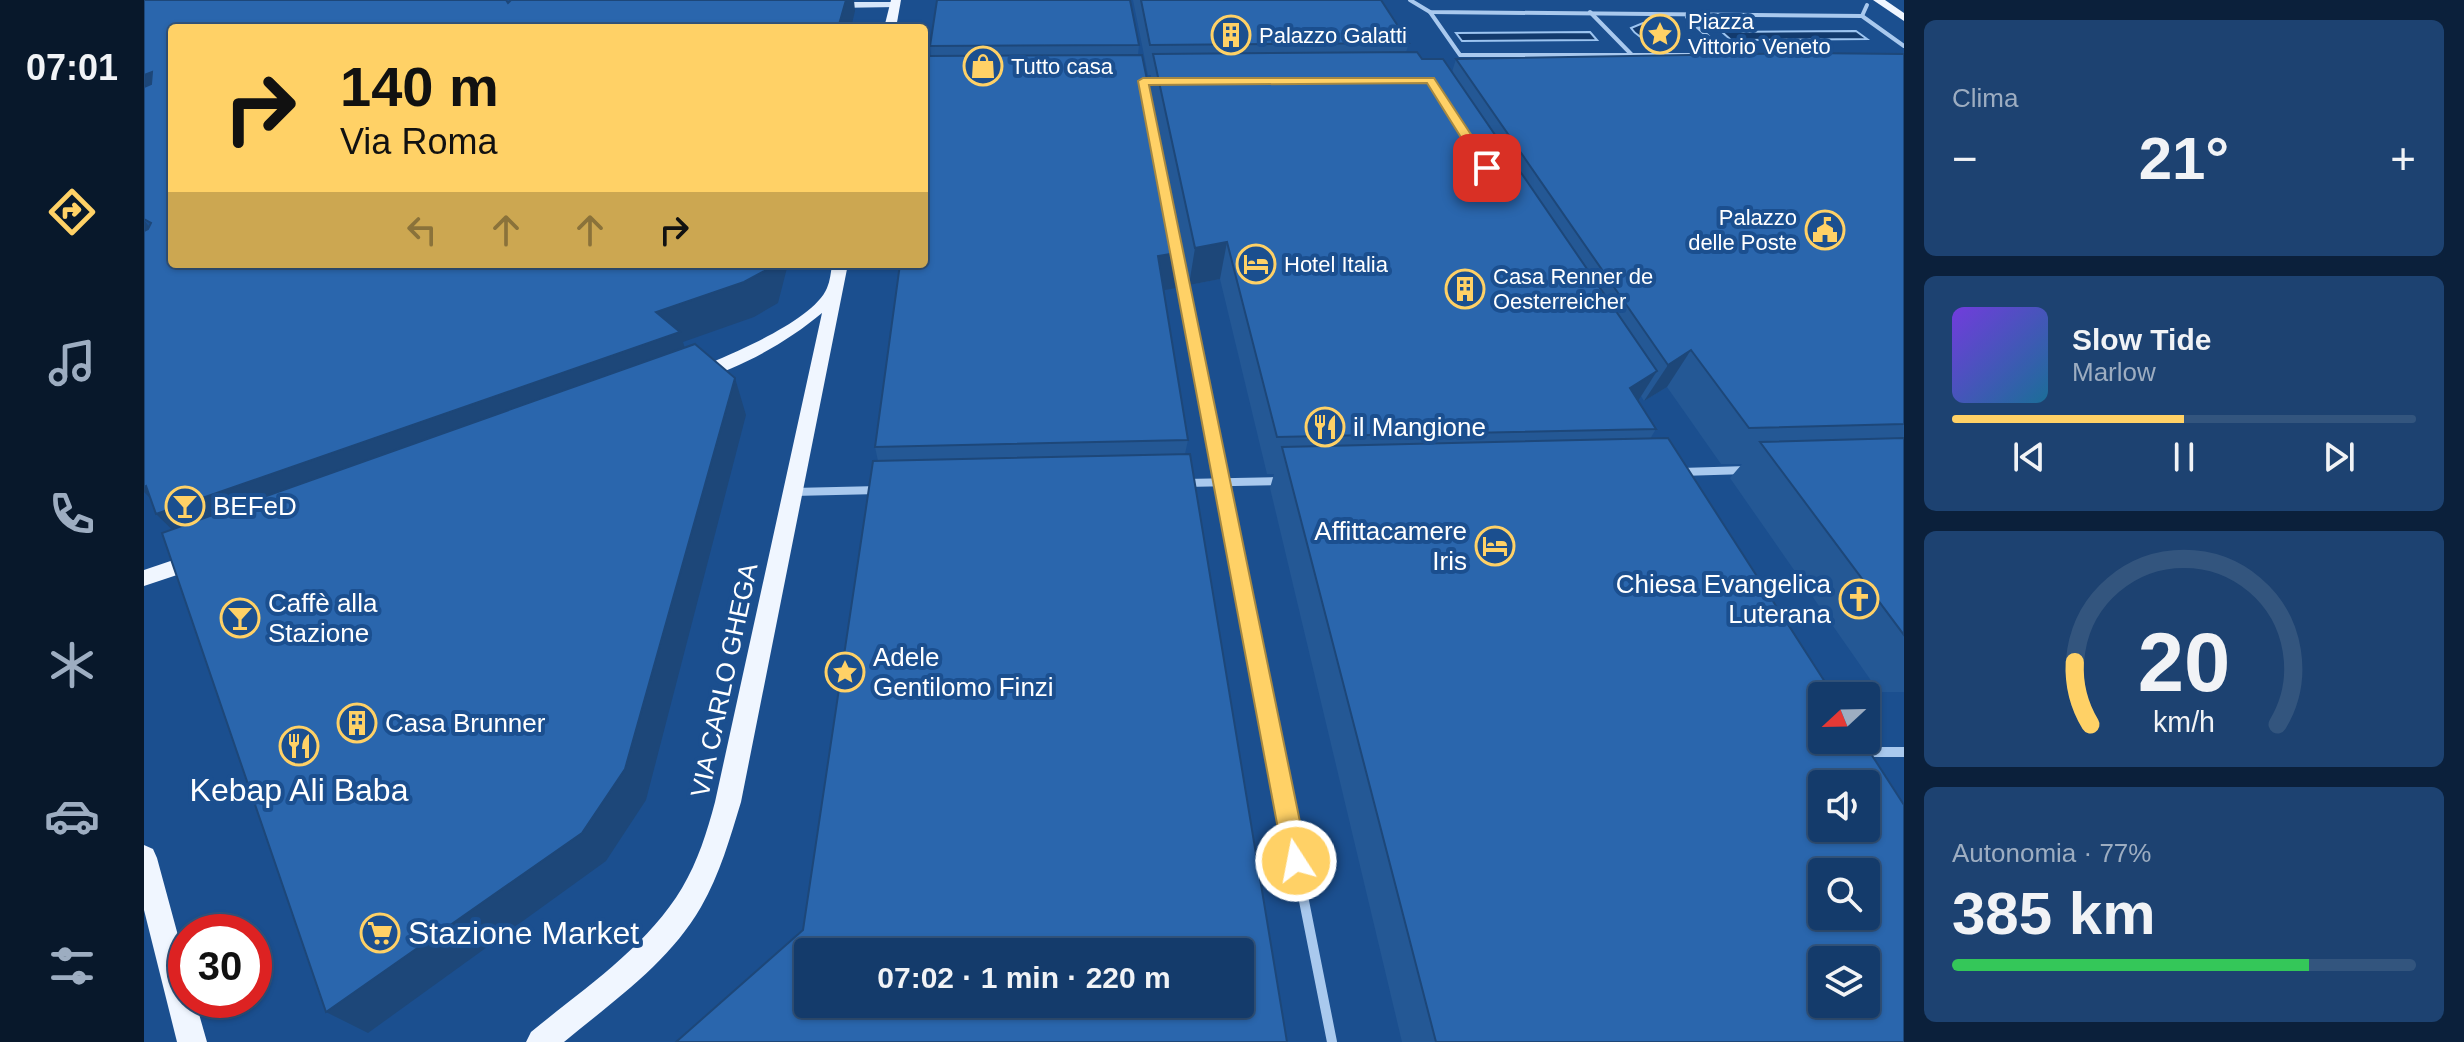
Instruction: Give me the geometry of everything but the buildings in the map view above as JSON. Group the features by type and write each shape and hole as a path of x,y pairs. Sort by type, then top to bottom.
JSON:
{"main road":[{"path":"822,5 896,2 891,24"},
{"path":"1872,3 1904,18"},
{"name":"VIA CARLO GHEGA","path":"541,1042 626,971 682,912 710,863 728,802 839,268"},
{"path":"684,379 729,363 783,334 817,311 834,291"},
{"path":"144,578 220,552"},
{"path":"144,858 192,1042"}],"street":[{"path":"1410,0 1430,12 1460,55"},
{"path":"1862,16 1872,3"},
{"path":"1430,12 1590,12 1687,17 1862,16 1904,46"},
{"path":"1590,12 1632,55"},
{"path":"1687,17 1728,55"},
{"path":"1456,68 1460,55"},
{"path":"1450,58 1460,55 1700,55"},
{"path":"1714,55 1743,55"},
{"path":"1176,251 1332,1042"},
{"path":"1672,459 1683,476"},
{"path":"1664,472 1683,476 1755,470"},
{"path":"1174,484 1285,481"},
{"path":"792,492 887,490"},
{"path":"1880,752 1904,752"},
{"path":"1861,754 1867,764"}],"water":[{"path":"1643,23 1671,29 1678,38 1659,42 1646,39 1631,28"},
{"path":"1856,31 1867,39 1731,40 1722,32"},
{"path":"1590,32 1597,40 1462,41 1456,33"}],"place":[{"name":"Piazza Vittorio Veneto","path":"1660,34"},
{"name":"Palazzo Galatti","path":"1231,35"},
{"name":"Tutto casa","path":"983,66"},
{"name":"Palazzo delle Poste","path":"1825,230"},
{"name":"Hotel Italia","path":"1256,264"},
{"name":"Casa Renner de Oesterreicher","path":"1465,289"},
{"name":"il Mangione","path":"1325,427"},
{"name":"BEFeD","path":"185,506"},
{"name":"Affittacamere Iris","path":"1495,546"},
{"name":"Chiesa Evangelica Luterana","path":"1859,599"},
{"name":"Caffè alla Stazione","path":"240,618"},
{"name":"Adele Gentilomo Finzi","path":"845,672"},
{"name":"Casa Brunner","path":"357,723"},
{"name":"Kebap Ali Baba","path":"299,746"},
{"name":"Stazione Market","path":"380,933"}],"route":[{"path":"1296,861 1143,81 1430,80 1487,168"}]}
